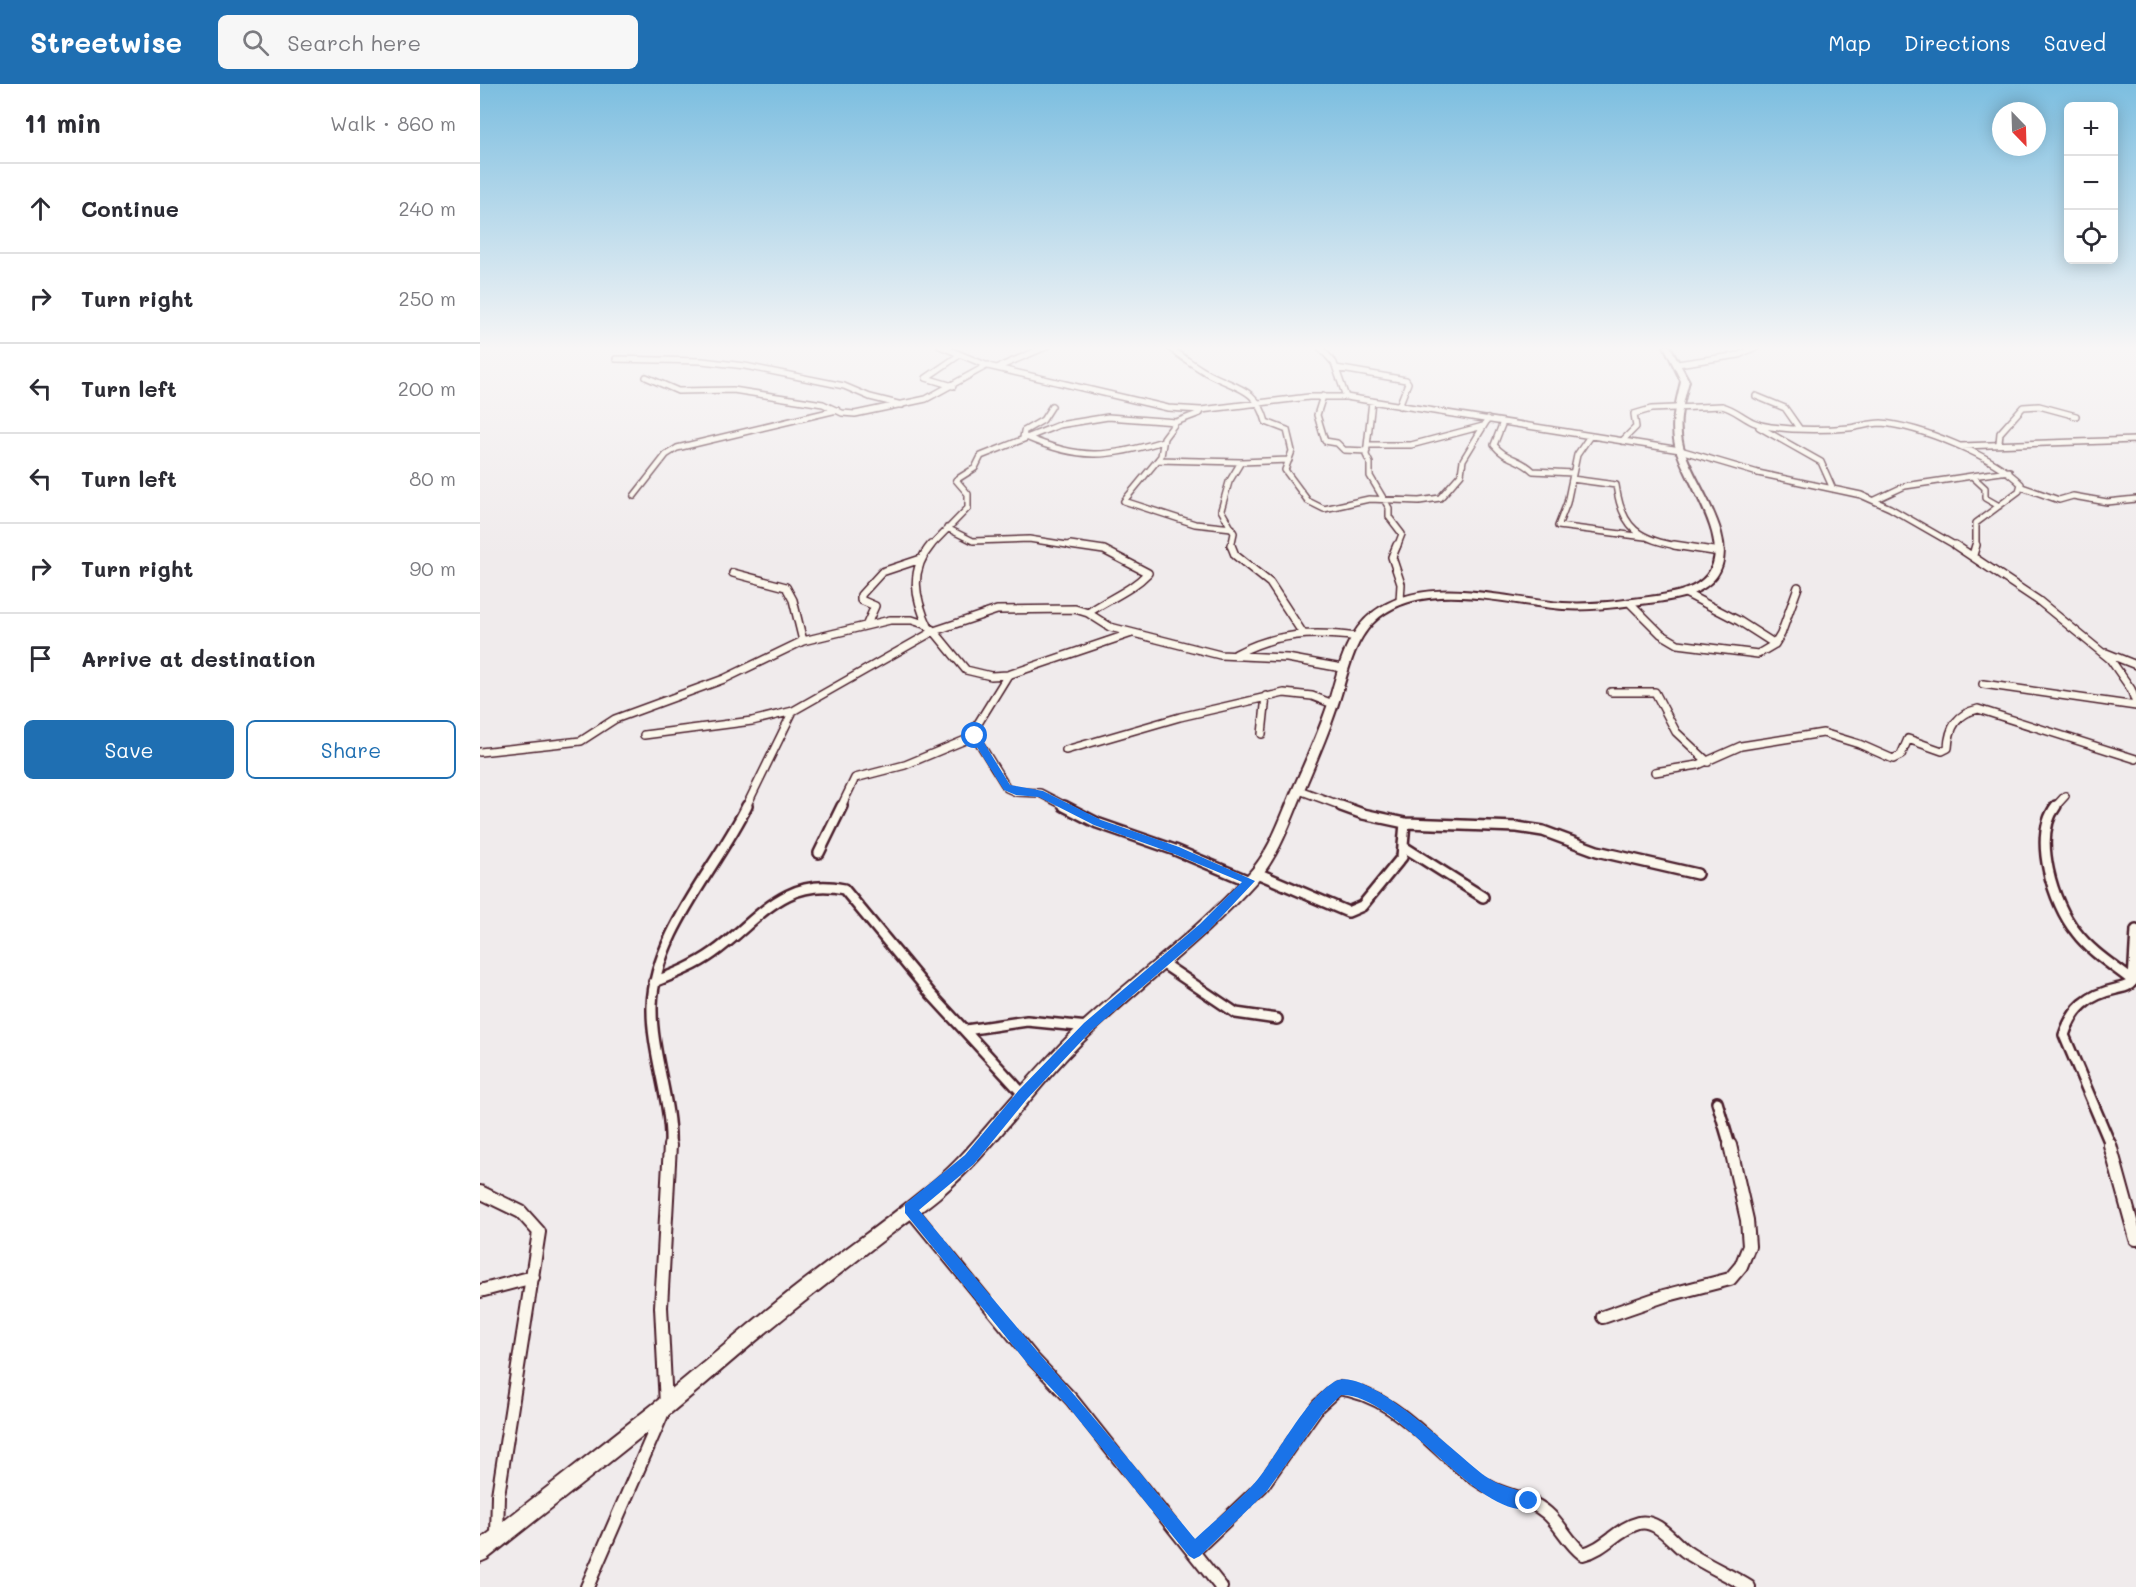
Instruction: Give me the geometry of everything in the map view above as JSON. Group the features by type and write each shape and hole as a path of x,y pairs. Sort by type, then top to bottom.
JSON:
{"main road":[{"path":"480,1552 969,1160 1023,1095 1088,1027 1204,927 1253,877 1275,844 1299,790 1333,704 1342,668 1357,637 1372,618 1400,601 1457,593 1583,608 1631,604 1685,593 1706,582 1715,572 1720,552 1711,516 1680,450 1676,416"}],"street":[{"path":"634,496 666,455 677,448 811,416"},
{"path":"1024,437 1023,431 1043,420 1045,416"},
{"path":"1132,632 1008,675 991,676 966,670 931,628 913,580 921,559 947,528 961,518 969,504 966,490 956,480 975,468 981,456 1052,427 1099,417 1176,422 1192,416"},
{"path":"1265,416 1266,422 1289,433 1292,451 1285,468 1308,501 1317,507 1333,508 1362,500 1383,498 1419,501 1440,498 1461,474 1463,460 1488,419"},
{"path":"1317,416 1326,442 1337,443 1344,450 1411,445 1483,426"},
{"path":"1371,416 1368,448 1370,476 1389,508 1389,517 1402,534 1392,556 1400,575 1402,591 1400,601"},
{"path":"1468,416 1680,450 1758,473 1875,500 1972,555 2039,601 2102,651 2123,677 2136,704"},
{"path":"1622,441 1636,427 1634,416"},
{"path":"1741,416 1821,462 1833,489"},
{"path":"1791,416 1799,428"},
{"path":"1999,443 2000,433 2015,416"},
{"path":"1176,422 1163,441 1158,460 1124,501 1195,524 1232,528"},
{"path":"1503,422 1494,446 1503,456 1524,464 1533,471 1616,485 1625,519 1632,529 1645,537"},
{"path":"1755,425 1855,428 1883,423 1985,456 2009,471 2022,487 2058,500 2073,496 2107,502 2129,498 2136,500"},
{"path":"1590,436 1577,455 1558,526 1645,537 1720,552"},
{"path":"1024,437 1053,450 1100,458 1163,441"},
{"path":"1955,447 1999,443 2136,440"},
{"path":"1158,460 1241,462 1289,460"},
{"path":"1241,462 1240,470 1229,483 1227,497 1221,510 1232,528 1231,547 1235,555 1270,583 1302,632"},
{"path":"1875,500 1905,486 2009,471"},
{"path":"1972,476 1985,488 1983,496 1999,506"},
{"path":"1972,555 1977,543 1976,523 2022,487"},
{"path":"947,528 973,541 1029,539 1104,550 1146,570 1148,573 1142,582 1105,601 1088,613"},
{"path":"867,624 875,606 873,603 861,600 861,595 882,572 921,559"},
{"path":"733,573 786,587 793,600 802,641"},
{"path":"1631,604 1662,634 1678,644 1758,654 1775,644 1798,587"},
{"path":"1685,593 1739,621 1775,644"},
{"path":"644,735 752,722 793,711 931,628 1004,608 1067,608 1088,613 1099,622 1209,653 1287,658 1342,668"},
{"path":"480,752 581,741 615,719 724,679 802,641 867,624 902,619 920,622 931,628"},
{"path":"1235,655 1275,638 1302,632 1357,637"},
{"path":"2102,651 2136,665"},
{"path":"1008,675 977,723 975,736 1007,788 1016,792 1040,793 1097,823 1353,912 1362,906 1395,865 1404,847 1405,822"},
{"path":"1983,684 2136,704"},
{"path":"1066,750 1266,696 1292,692 1333,704"},
{"path":"1611,692 1655,692 1676,732 1708,762"},
{"path":"1262,734 1266,696"},
{"path":"1656,772 1708,762 1742,746 1823,733 1859,744 1893,759 1901,755 1908,739 1942,751 1948,748 1948,731 1957,718 1978,709 2136,759"},
{"path":"587,1587 666,1405 661,1307 670,1137 654,1046 652,1006 654,982 669,938 737,825 793,711"},
{"path":"819,853 855,778 905,765 975,736"},
{"path":"1299,790 1364,814 1405,822 1517,826 1543,831 1597,851 1696,874"},
{"path":"2065,796 2052,807 2046,820 2042,853 2049,874 2075,932 2133,981"},
{"path":"1404,847 1483,897"},
{"path":"654,982 712,953 761,910 780,899 819,885 836,886 844,889 944,1011 966,1030 1023,1095"},
{"path":"2136,930 2133,981 2129,986 2091,994 2067,1021 2064,1035 2110,1143 2136,1239"},
{"path":"1162,963 1236,1013 1277,1019"},
{"path":"966,1030 1003,1021 1033,1020 1088,1027"},
{"path":"1603,1317 1664,1296 1730,1280 1741,1266 1749,1246 1747,1220 1732,1152 1716,1102"},
{"path":"480,1192 498,1200 533,1222 539,1232 498,1495 497,1539"},
{"path":"910,1209 1033,1359 1072,1400 1221,1587"},
{"path":"480,1291 532,1277"},
{"path":"1194,1551 1262,1486 1318,1406 1338,1388 1350,1387 1388,1405 1482,1483 1507,1497 1529,1501 1547,1512 1576,1550 1583,1554 1600,1550 1630,1526 1642,1522 1657,1527 1684,1550 1749,1587"}],"route":[{"path":"975,736 1007,788 1016,792 1040,793 1097,823 1175,850 1250,881 1204,927 1088,1027 1052,1062 969,1160 943,1184 910,1209 1033,1359 1072,1400 1194,1551 1262,1486 1318,1406 1338,1388 1350,1387 1388,1405 1482,1483 1507,1497 1529,1501"}]}
